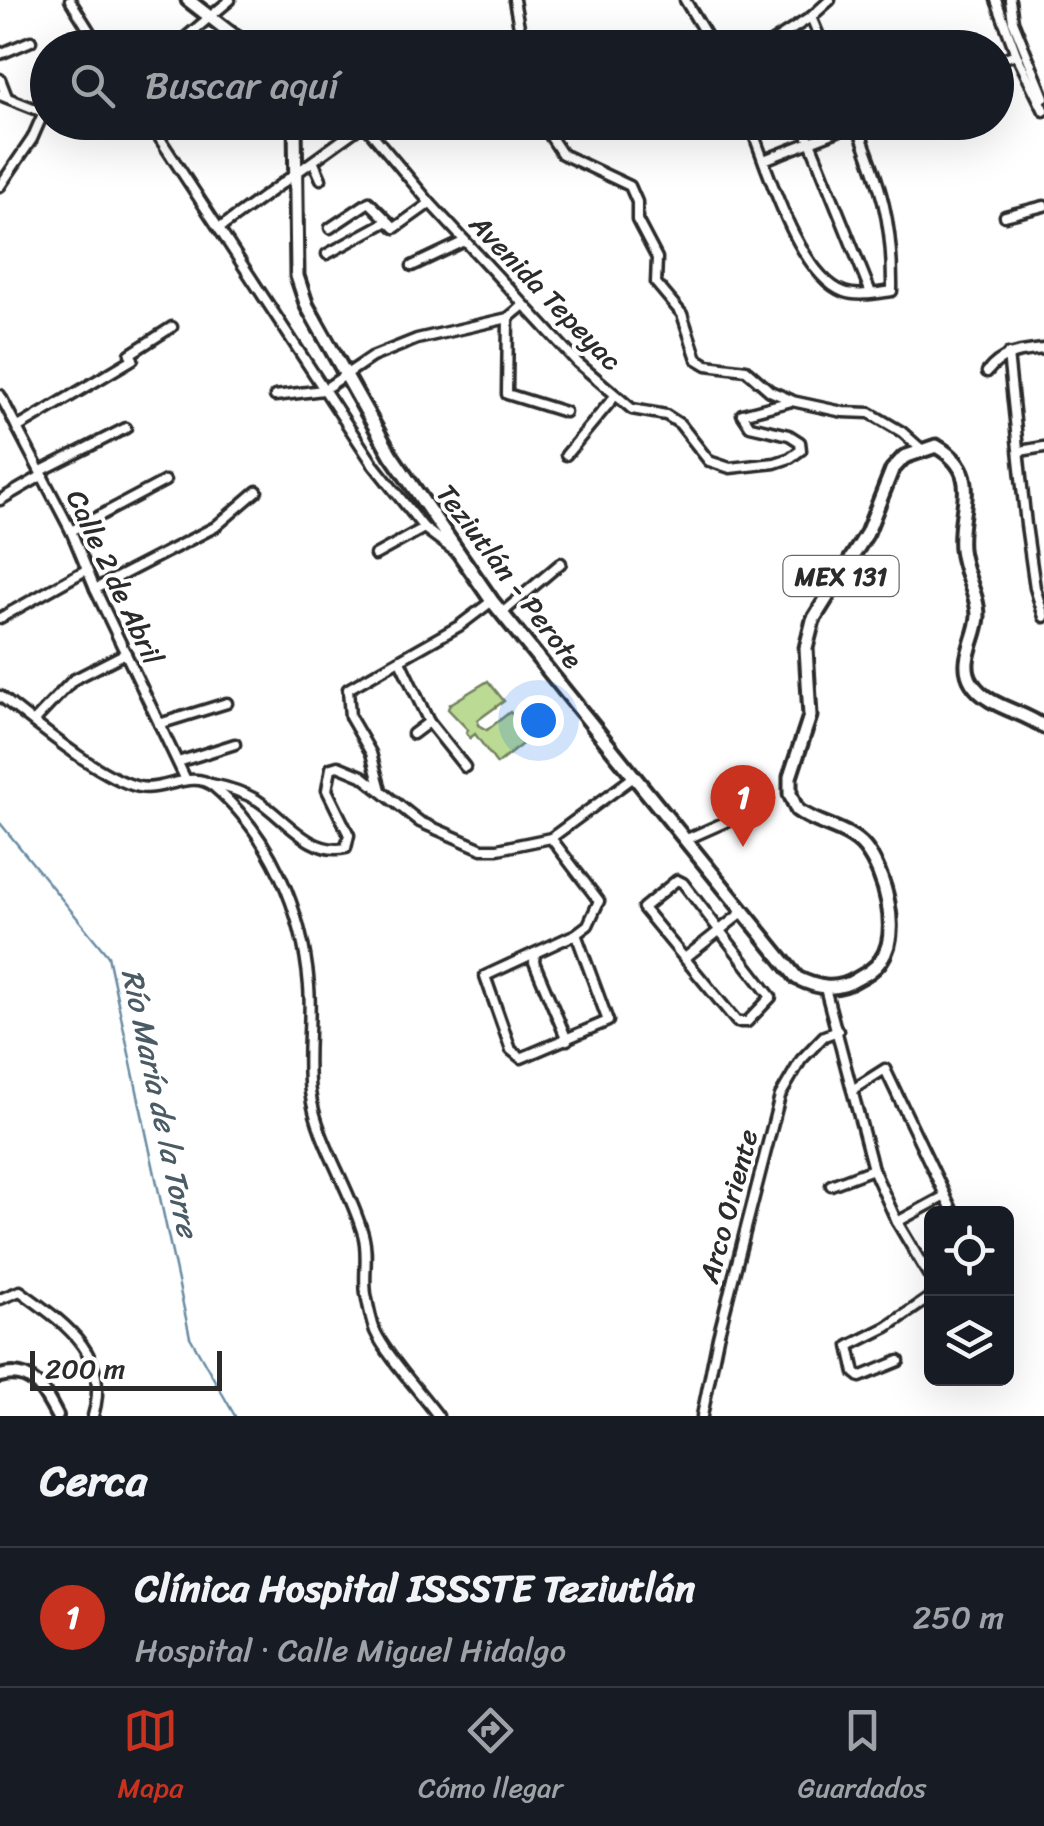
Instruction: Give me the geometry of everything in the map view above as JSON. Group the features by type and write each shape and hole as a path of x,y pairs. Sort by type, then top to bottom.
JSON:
{"main road":[{"path":"188,0 227,30"},
{"name":"Teziutlán - Perote","path":"295,140 297,276 307,306 391,455 492,601 744,911 782,964 797,978 825,988"},
{"path":"921,449 936,446 958,461 963,472 966,487 960,548 978,611 968,650 967,670 972,682 991,701 1044,727"},
{"name":"MEX 131","path":"825,988 848,985 872,970 884,956 889,916 882,882 861,843 797,810 790,794 790,777 810,716 806,648 813,620 867,534 892,470 904,456 921,449"},
{"path":"0,1376 12,1373 30,1377 43,1390 57,1416"}],"street":[{"path":"70,0 89,30"},
{"path":"195,30 230,0"},
{"path":"514,0 520,30"},
{"path":"685,0 703,30"},
{"path":"790,30 830,0"},
{"path":"996,0 1008,30"},
{"path":"1001,10 1020,0"},
{"path":"1010,2 1013,21 1044,97"},
{"path":"811,16 817,30"},
{"path":"0,54 30,41"},
{"path":"1014,48 1044,111"},
{"path":"0,79 3,96 30,108"},
{"path":"0,186 31,140"},
{"path":"161,140 373,464 424,528 454,550"},
{"path":"220,228 342,140"},
{"name":"Avenida Tepeyac","path":"378,140 430,203 576,362 632,409 666,415 680,424 709,461 730,468 775,464 801,450 800,442 789,435 750,426 742,414 792,401 870,414 902,432 921,449"},
{"path":"553,140 562,154 630,186 637,202 637,220 657,258 656,282 682,314 697,359 707,366 746,370 770,390 792,401"},
{"path":"756,140 803,254 826,283 848,294 871,294 892,291 893,245 885,200 862,140"},
{"path":"809,140 871,294"},
{"path":"764,160 820,140"},
{"path":"314,162 321,179"},
{"path":"330,228 369,202 395,228 430,203"},
{"path":"1005,216 1044,206"},
{"path":"327,254 386,222"},
{"path":"412,266 466,240"},
{"path":"276,396 323,390 372,357 417,339 508,318 524,305"},
{"path":"508,318 506,394 565,412"},
{"path":"17,428 112,374 133,359 130,354 172,327"},
{"path":"987,372 996,360 1008,354 1044,349"},
{"path":"1008,354 1044,616"},
{"name":"Calle 2 de Abril","path":"0,394 71,531 94,589 186,780"},
{"path":"566,455 615,396"},
{"path":"0,500 126,428"},
{"path":"1020,451 1044,447"},
{"path":"71,531 165,480"},
{"path":"94,589 215,527 257,491"},
{"path":"375,556 424,528"},
{"path":"502,613 562,563"},
{"path":"0,618 86,570"},
{"path":"381,790 371,753 350,717 348,689 459,626 492,601"},
{"path":"34,720 73,680 126,653"},
{"path":"400,661 428,722 465,767"},
{"path":"0,696 92,764 140,788 186,780 210,783 256,800 318,848 331,851 346,848 349,834 326,790 331,768 338,766 362,776 420,822 482,849 551,838 635,776"},
{"path":"159,724 228,703"},
{"path":"412,734 428,722"},
{"path":"178,762 236,744"},
{"path":"210,783 258,837 298,919 309,989 306,1038 310,1092 322,1139 363,1233 365,1290 376,1332 438,1416"},
{"path":"687,840 732,819"},
{"path":"551,838 600,901 588,925 576,934 489,972 484,981 512,1050 521,1058 608,1021 576,934"},
{"path":"677,880 719,929 771,998 742,1024 642,908 677,880"},
{"path":"685,958 744,911"},
{"path":"535,952 534,962 567,1040"},
{"path":"825,988 873,1169 896,1222 924,1268"},
{"name":"Arco Oriente","path":"702,1416 722,1318 780,1096 801,1060 817,1042 838,1031"},
{"path":"852,1090 884,1069 950,1206"},
{"path":"831,1185 873,1169"},
{"path":"896,1222 945,1196"},
{"path":"0,1298 20,1291 70,1328 96,1369 100,1394 93,1416"},
{"path":"899,1361 860,1377 855,1374 850,1346 924,1302"}],"green space":[{"path":"488,681 504,701 478,720 478,725 487,730 510,712 531,737 497,764 475,734 470,738 468,730 448,709"}],"waterway":[{"name":"Río María de la Torre","path":"0,823 108,956 190,1337 235,1416"}],"place":[{"name":"Clínica Hospital ISSSTE Teziutlán","path":"743,847"}]}
